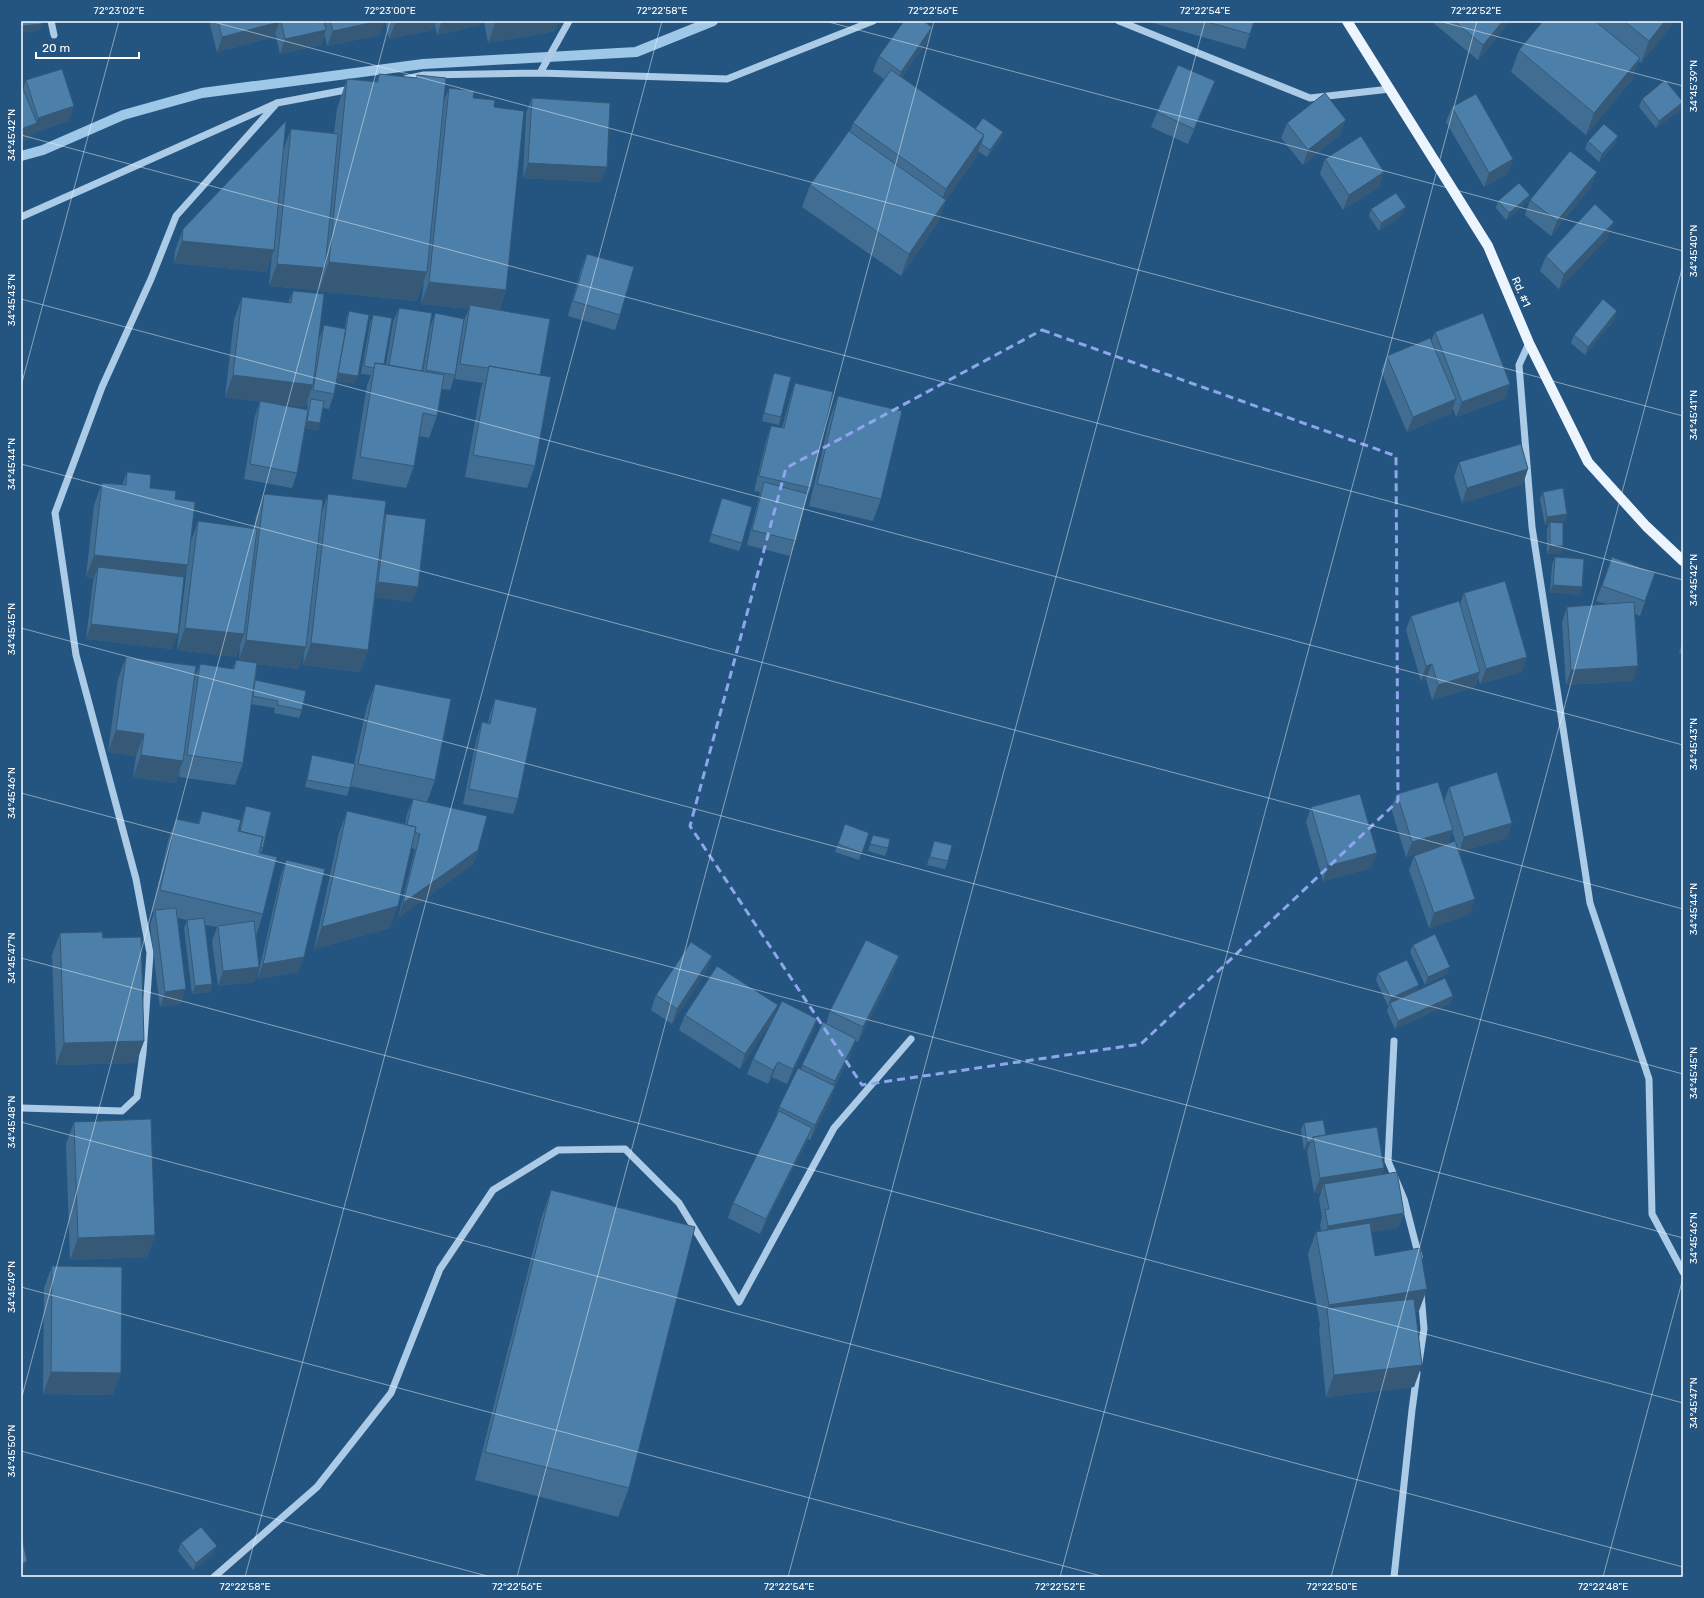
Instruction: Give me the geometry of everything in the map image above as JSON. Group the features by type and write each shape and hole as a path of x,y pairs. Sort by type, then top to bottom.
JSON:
{"main road":[{"name":"Rd. #1","path":"1347,21 1488,246 1529,343 1588,462 1646,526 1683,561"}],"street":[{"path":"51,21 54,35"},
{"path":"540,73 569,21"},
{"path":"393,81 424,75 540,73 727,80 873,21"},
{"path":"1118,21 1310,98 1390,89"},
{"path":"21,217 277,103 362,87"},
{"path":"21,1108 122,1111 137,1097 143,1053 150,953 136,879 76,655 55,512 102,387 151,279 176,216 277,103"},
{"path":"1529,343 1520,365 1532,527 1590,902 1648,1079 1652,1214 1683,1272"},
{"path":"214,1577 317,1487 391,1393 440,1269 492,1190 558,1150 625,1149 679,1203 739,1302 834,1128 911,1039"},
{"path":"1394,1041 1388,1161 1404,1199 1418,1249 1419,1264"},
{"path":"1394,1577 1412,1410 1424,1329 1421,1285"}],"highlighted area":[{"path":"1042,330 1396,456 1398,801 1141,1044 862,1085 690,826 786,468"}],"building":[{"path":"21,21 41,21 42,24 21,26"},
{"path":"218,21 279,21 279,22 222,37"},
{"path":"281,21 324,21 326,30 285,39"},
{"path":"330,21 379,21 333,31"},
{"path":"394,21 411,21 395,24"},
{"path":"904,21 923,21 932,27 901,72 879,56"},
{"path":"1204,21 1254,21 1250,34"},
{"path":"1454,21 1503,21 1483,45"},
{"path":"1543,21 1595,21 1640,58 1594,113 1519,50"},
{"path":"1624,21 1665,21 1649,41"},
{"path":"1178,65 1215,81 1194,129 1157,112"},
{"path":"62,69 74,106 38,118 26,80"},
{"path":"891,70 984,135 946,189 853,123"},
{"path":"379,74 416,78 417,75 446,78 427,272 329,262 347,79 378,82"},
{"path":"1665,80 1683,102 1659,121 1642,99"},
{"path":"21,84 37,123 21,129"},
{"path":"449,88 474,91 473,98 495,100 494,107 524,111 506,290 429,282"},
{"path":"1325,93 1346,120 1308,150 1287,123"},
{"path":"1476,94 1513,159 1489,173 1452,107"},
{"path":"532,98 610,103 607,167 528,163"},
{"path":"983,118 1003,132 990,150 981,144 984,135 975,129"},
{"path":"286,121 274,250 182,241 183,229"},
{"path":"1604,124 1618,136 1602,154 1588,141"},
{"path":"291,129 338,134 325,268 277,264"},
{"path":"849,131 946,200 909,254 810,185"},
{"path":"1361,136 1384,172 1349,195 1325,159"},
{"path":"1570,151 1597,172 1557,221 1530,200"},
{"path":"1519,183 1530,195 1509,213 1498,201"},
{"path":"1396,193 1406,207 1381,223 1371,209"},
{"path":"1595,204 1614,222 1564,274 1546,256"},
{"path":"587,254 634,267 620,315 573,301"},
{"path":"293,291 324,294 313,385 233,375 242,297 291,303"},
{"path":"1603,299 1617,311 1588,347 1574,335"},
{"path":"470,305 550,319 540,375 489,366 488,368 460,364"},
{"path":"399,308 432,313 422,371 389,365"},
{"path":"349,311 369,315 358,376 338,373"},
{"path":"435,313 464,319 455,375 426,370"},
{"path":"1483,313 1510,384 1462,402 1435,332"},
{"path":"373,315 392,318 384,364 375,363 374,368 364,366"},
{"path":"324,325 346,329 334,394 313,390"},
{"path":"1430,338 1456,399 1413,417 1387,356"},
{"path":"375,363 444,375 437,416 423,413 414,466 360,457"},
{"path":"489,366 551,377 535,466 473,455"},
{"path":"774,373 791,377 781,417 764,413"},
{"path":"795,383 833,392 811,488 759,476 771,426 784,428"},
{"path":"838,396 902,411 881,499 817,484"},
{"path":"311,399 324,401 320,423 307,421"},
{"path":"260,401 308,410 297,473 250,464"},
{"path":"1521,444 1528,469 1467,488 1459,462"},
{"path":"127,472 151,475 150,488 176,491 175,499 195,502 188,565 94,555 102,483 126,485"},
{"path":"764,482 808,494 796,541 752,530"},
{"path":"1563,488 1567,514 1547,517 1543,492"},
{"path":"264,494 323,500 306,647 246,640"},
{"path":"328,494 386,501 368,650 311,643"},
{"path":"722,498 752,507 742,543 711,534"},
{"path":"386,514 426,519 418,587 378,582"},
{"path":"198,521 257,529 244,634 185,628"},
{"path":"1550,522 1563,523 1563,546 1550,546"},
{"path":"1555,557 1584,559 1582,587 1553,585"},
{"path":"1612,557 1655,573 1645,601 1602,586"},
{"path":"98,567 184,577 178,634 91,624"},
{"path":"1505,581 1527,657 1486,669 1464,593"},
{"path":"1459,601 1480,672 1438,685 1432,664 1426,666 1411,616"},
{"path":"1634,602 1638,666 1571,670 1567,607"},
{"path":"126,657 196,666 183,761 141,755 144,734 116,730"},
{"path":"236,660 257,663 243,763 187,755 200,664 234,669"},
{"path":"255,680 306,691 302,710 277,705 278,701 253,696"},
{"path":"375,684 451,699 435,780 358,764"},
{"path":"495,699 537,708 518,799 469,789 482,722 490,724"},
{"path":"312,755 355,764 350,788 307,780"},
{"path":"1497,772 1512,823 1464,837 1449,787"},
{"path":"1438,782 1453,830 1412,842 1397,794"},
{"path":"1360,794 1377,853 1328,866 1311,807"},
{"path":"413,799 487,816 478,850 403,903 420,834 415,832 416,827 407,825"},
{"path":"246,806 271,812 263,848 260,847 263,837 240,831"},
{"path":"202,811 241,820 238,831 263,837 259,853 277,857 263,914 160,890 176,819 199,824"},
{"path":"347,811 416,827 398,906 322,927"},
{"path":"845,824 869,833 862,853 838,844"},
{"path":"873,835 890,839 888,848 870,844"},
{"path":"934,841 952,845 948,861 930,857"},
{"path":"1455,841 1475,899 1434,913 1414,856"},
{"path":"286,860 325,869 304,957 263,964"},
{"path":"176,908 186,989 165,992 155,910"},
{"path":"204,918 212,984 195,986 187,920"},
{"path":"254,921 259,967 223,971 218,926"},
{"path":"102,932 103,938 141,937 144,1041 64,1043 60,933"},
{"path":"1435,934 1450,967 1428,977 1413,945"},
{"path":"866,940 899,956 863,1027 830,1011"},
{"path":"691,942 712,956 677,1009 656,995"},
{"path":"1407,960 1419,985 1391,998 1378,973"},
{"path":"717,966 778,1005 745,1054 685,1015"},
{"path":"1445,978 1453,996 1398,1021 1390,1003"},
{"path":"782,1001 817,1019 793,1069 778,1062 773,1070 753,1059"},
{"path":"823,1022 856,1039 835,1081 802,1065"},
{"path":"798,1068 835,1086 815,1125 779,1107"},
{"path":"779,1111 812,1128 766,1219 733,1203"},
{"path":"151,1119 155,1235 78,1238 74,1122"},
{"path":"1323,1120 1326,1135 1313,1137 1311,1142 1307,1142 1304,1123"},
{"path":"1377,1127 1384,1168 1320,1178 1313,1137"},
{"path":"1397,1172 1404,1213 1328,1226 1325,1210 1329,1209 1324,1184"},
{"path":"551,1190 695,1227 629,1488 485,1452"},
{"path":"1370,1223 1375,1256 1420,1248 1427,1289 1329,1305 1316,1232"},
{"path":"52,1266 122,1267 121,1373 51,1372"},
{"path":"1414,1299 1422,1365 1334,1375 1327,1308"},
{"path":"201,1527 217,1546 196,1563 181,1543"},
{"path":"21,1538 27,1561 21,1565"}],"waterway":[{"path":"21,156 43,150 123,115 202,93 423,64 636,52 713,21"}]}
